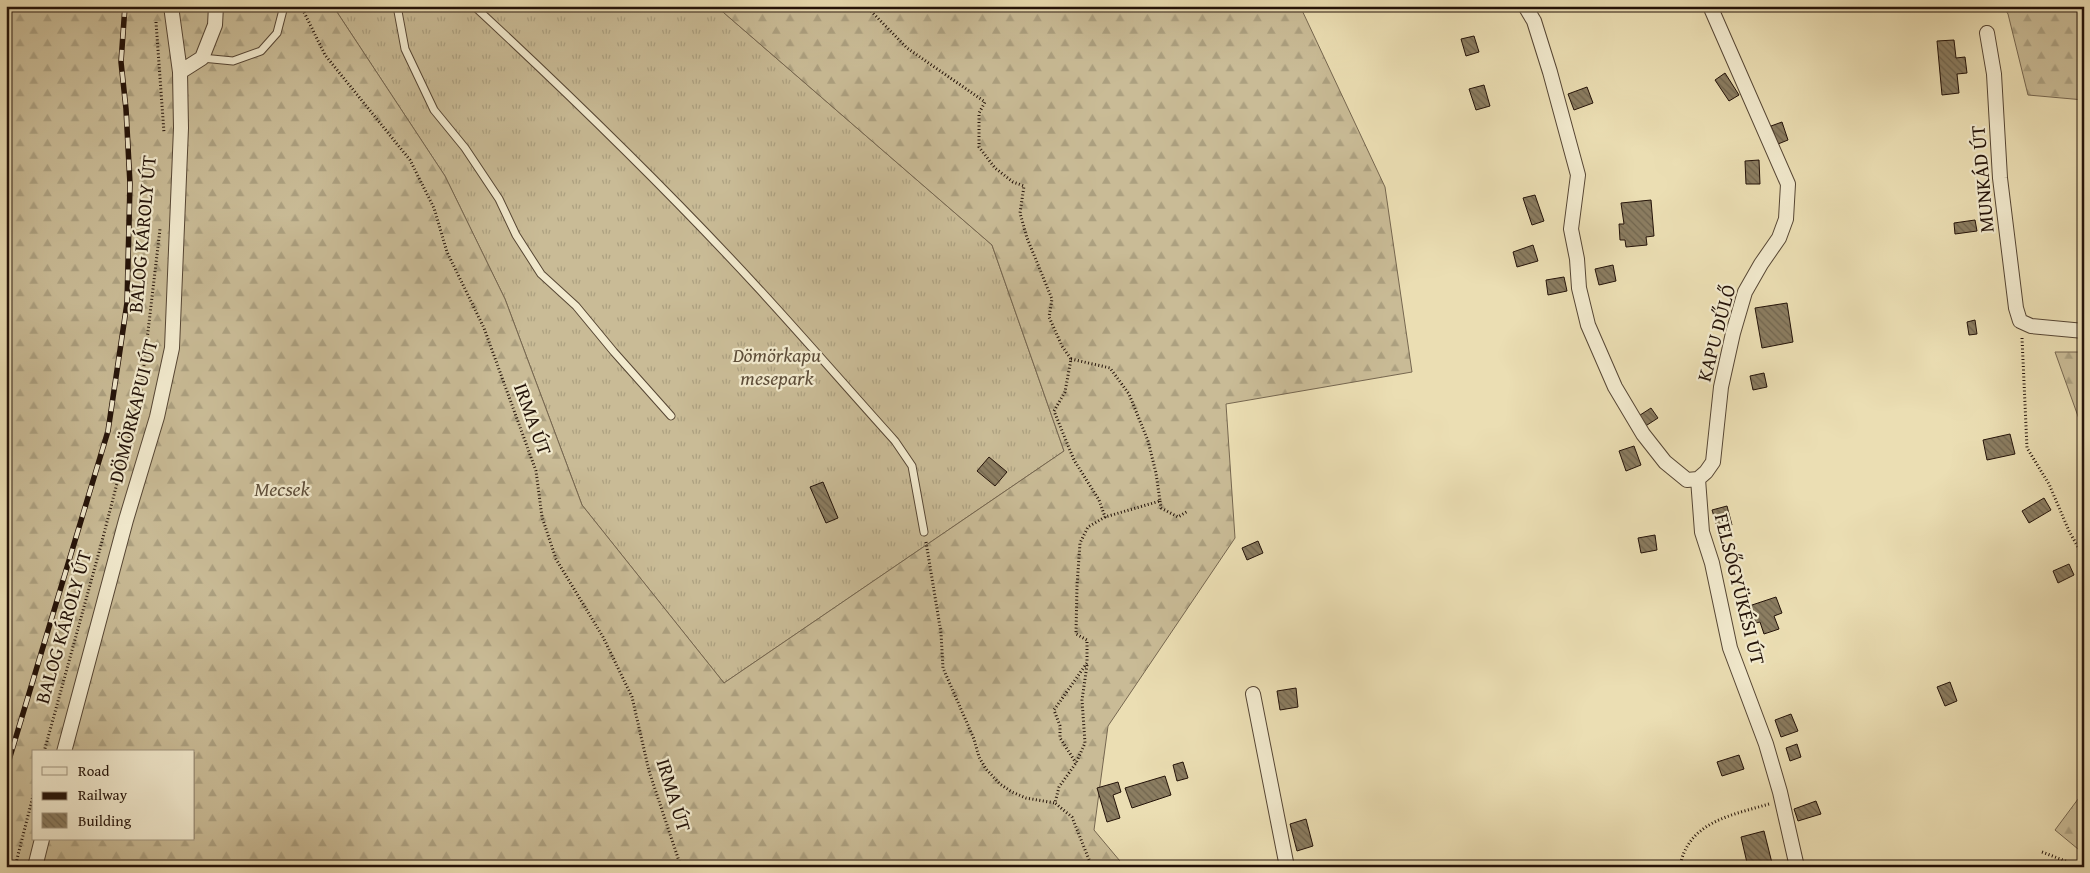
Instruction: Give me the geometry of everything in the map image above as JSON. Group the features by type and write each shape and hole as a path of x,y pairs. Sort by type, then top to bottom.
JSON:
{"street":[{"name":"DÖMÖRKAPUI ÚT","path":"65,750 126,520 157,417 172,348 181,128 180,72 171,6"},
{"path":"180,72 202,58 214,25 216,6"},
{"path":"1526,6 1534,20 1578,174 1571,228 1577,259 1579,288 1588,324 1615,387 1643,434 1665,462 1687,480 1698,479"},
{"name":"KAPU DŰLŐ","path":"1698,479 1713,462 1721,387 1733,333 1745,292 1779,238 1786,219 1788,184 1710,6"},
{"name":"MUNKÁD ÚT","path":"1987,33 1994,74 2000,178 2016,308 2020,321"},
{"path":"2020,321 2031,326 2084,331"},
{"name":"FELSŐGYÜKÉSI ÚT","path":"1698,479 1702,532 1712,563 1730,648 1766,744 1782,800 1797,867"},
{"path":"1253,694 1287,867"},
{"path":"35,867 42,840"}],"lane":[{"path":"202,58 233,61 262,51 277,33 284,6"},
{"path":"397,6 406,49 434,110 465,148 499,199 516,235 542,274 576,306 671,416"},
{"path":"474,6 535,62 745,274 894,441 912,466 924,532"}],"path":[{"path":"132,6 132,10 154,7"},
{"name":"IRMA ÚT","path":"302,6 325,55 410,160 434,208 447,252 484,328 536,471 542,517 556,559 602,636 632,697 649,771 681,867"},
{"path":"866,6 907,48 985,102 979,113 979,147 995,168 1013,182 1024,186 1020,213 1027,238 1052,299 1049,316 1062,346 1071,359 1110,368 1130,394 1148,441 1156,473 1161,508 1178,517 1188,511"},
{"name":"BALOG KÁROLY ÚT","path":"154,7 164,135"},
{"name":"BALOG KÁROLY ÚT","path":"45,750 141,392 160,223"},
{"path":"2020,321 2025,377 2027,448 2049,484 2069,531 2084,558"},
{"path":"1071,359 1065,392 1054,411 1074,460 1099,500 1105,517"},
{"path":"1055,802 1059,787 1076,763 1084,742 1082,700 1087,663 1087,640 1076,634 1080,543 1088,527 1105,517 1160,501"},
{"path":"924,532 941,634 943,668 974,739 979,757 986,769 1000,784 1012,792 1026,798 1055,802 1072,817 1092,867"},
{"path":"1076,763 1060,738 1060,726 1054,710 1087,663"},
{"path":"15,867 32,800"},
{"path":"1680,867 1683,850 1690,838 1706,826 1725,817 1782,800"},
{"path":"2042,852 2068,862 2073,867"}],"green space":[{"name":"Mecsek","path":"6,6 333,6 445,176 505,299 582,505 724,683 1064,451 992,245 716,6 1300,6 1385,187 1412,372 1226,404 1235,538 1108,726 1094,830 1125,867 6,867"},
{"name":"Dömörkapu mesepark","path":"333,6 716,6 992,245 1064,451 724,683 582,505 505,299 445,176"},
{"path":"2003,6 2084,6 2084,100 2028,95 2008,14"},
{"path":"2055,352 2084,352 2084,433"},
{"path":"2084,791 2084,854 2055,830"}],"building":[{"path":"1474,36 1479,52 1466,56 1461,39"},
{"path":"1954,40 1956,58 1965,57 1967,73 1957,74 1959,93 1942,95 1937,41"},
{"path":"1725,73 1739,95 1729,101 1715,80"},
{"path":"1484,85 1490,106 1476,110 1469,89"},
{"path":"1587,87 1593,103 1574,110 1568,94"},
{"path":"1782,122 1788,140 1778,144 1771,126"},
{"path":"1759,160 1760,184 1746,184 1745,161"},
{"path":"1535,195 1544,221 1532,225 1523,198"},
{"path":"1651,200 1654,236 1646,237 1647,245 1626,247 1625,240 1620,240 1619,224 1624,224 1621,203"},
{"path":"1975,220 1977,231 1955,234 1954,223"},
{"path":"1533,245 1538,261 1517,267 1513,252"},
{"path":"1613,265 1616,281 1599,285 1595,269"},
{"path":"1564,277 1567,291 1548,295 1546,280"},
{"path":"1787,303 1793,342 1762,348 1755,308"},
{"path":"1975,320 1977,334 1969,335 1967,322"},
{"path":"1764,373 1767,387 1753,390 1750,376"},
{"path":"1651,408 1658,418 1644,427 1637,417"},
{"path":"2010,434 2015,454 1987,460 1983,440"},
{"path":"1634,446 1641,465 1626,471 1619,451"},
{"path":"989,457 1007,472 995,486 977,471"},
{"path":"823,482 838,518 826,523 810,487"},
{"path":"2044,498 2051,510 2029,523 2022,511"},
{"path":"1727,506 1732,525 1718,530 1712,510"},
{"path":"1655,535 1657,550 1641,553 1638,538"},
{"path":"1258,541 1263,553 1247,560 1242,548"},
{"path":"2069,564 2074,575 2058,583 2053,571"},
{"path":"1776,597 1782,613 1774,616 1779,629 1764,634 1760,622 1756,623 1749,606"},
{"path":"1950,682 1957,701 1945,706 1937,687"},
{"path":"1296,688 1298,707 1280,710 1277,691"},
{"path":"1791,714 1798,731 1781,737 1775,720"},
{"path":"1797,744 1801,757 1790,761 1786,748"},
{"path":"1739,755 1744,769 1722,776 1717,762"},
{"path":"1183,762 1188,778 1177,781 1173,765"},
{"path":"1165,776 1171,795 1132,808 1125,788"},
{"path":"1118,782 1121,792 1113,795 1120,818 1107,822 1097,788"},
{"path":"1816,801 1821,814 1798,821 1794,809"},
{"path":"1306,819 1313,846 1297,851 1290,824"},
{"path":"1764,831 1773,867 1748,867 1741,837"}],"railway":[{"path":"6,770 108,431 127,303 130,184 126,109 121,62 125,6"}]}
